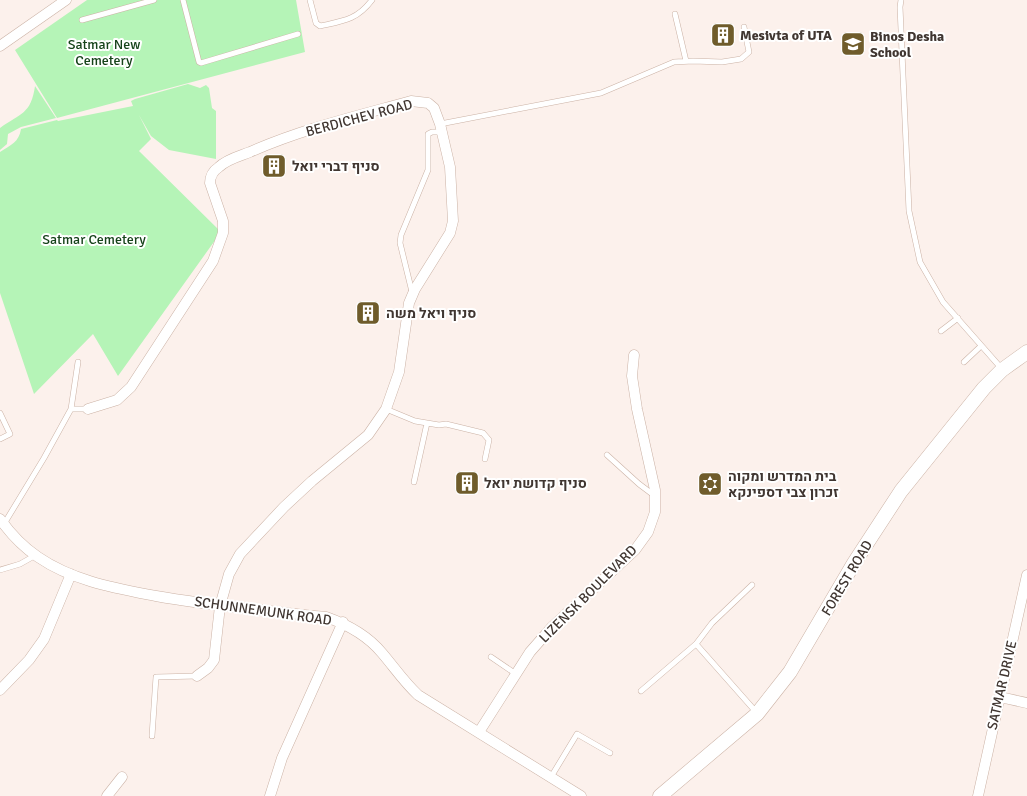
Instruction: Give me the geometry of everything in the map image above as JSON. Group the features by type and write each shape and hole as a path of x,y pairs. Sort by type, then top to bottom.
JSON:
{"street":[{"path":"0,46 66,0"},
{"name":"BERDICHEV ROAD","path":"88,409 117,400 130,387 213,261 223,233 223,221 210,182 210,176 218,167 253,150 291,136 412,101 428,103 434,108 441,128 450,168 453,221 450,233 409,302 399,372 386,409 368,435 312,481 240,554 229,574 220,606 214,660 208,668 196,676"},
{"name":"FOREST ROAD","path":"660,796 757,714 790,672 854,563 901,491 984,388 1002,370 1027,352"},
{"name":"LIZENSK BOULEVARD","path":"479,732 530,652 552,627 635,550 648,532 655,512 655,490 637,409 632,376 634,355"},
{"name":"SCHUNNEMUNK ROAD","path":"2,522 17,539 36,555 53,566 97,584 121,590 220,606 326,617 343,622 373,643 382,652 406,685 418,695 581,796"},
{"path":"0,690 29,660 44,639 70,574"},
{"name":"SATMAR DRIVE","path":"978,796 1027,575"},
{"path":"270,796 282,758 343,622"},
{"path":"1000,697 1027,703"},
{"path":"107,796 122,777"}],"lane":[{"path":"82,20 154,0"},
{"path":"183,0 200,63 298,34"},
{"path":"310,0 316,23 320,26 353,18 364,10 372,0"},
{"path":"901,0 909,211 920,262 943,302 1002,370"},
{"path":"675,14 686,61"},
{"path":"413,295 400,243 400,235 428,170 428,134 441,128 601,93 674,62 722,62 741,59 749,52 744,27"},
{"path":"940,331 958,318"},
{"path":"964,362 981,346"},
{"path":"2,522 44,458 71,409 78,362"},
{"path":"71,409 88,409"},
{"path":"386,409 415,421 438,425 446,424 483,433 489,440 485,459"},
{"path":"0,413 10,434 0,439"},
{"path":"414,482 428,423"},
{"path":"607,455 655,496"},
{"path":"0,570 20,564 36,555"},
{"path":"641,690 696,644 712,623 752,585"},
{"path":"696,644 757,714"},
{"path":"491,657 516,674"},
{"path":"152,736 156,677 196,676"},
{"path":"551,777 577,734 610,753"}],"green space":[{"name":"Satmar New Cemetery","path":"87,0 296,0 305,52 57,118 15,50"},
{"name":"Satmar Cemetery","path":"188,84 200,88 206,85 209,88 212,108 216,111 216,159 169,150 151,136 139,115 151,139 139,151 221,232 118,376 93,334 34,394 0,293 0,152 16,140 21,129 57,120 133,106 131,101 135,99"},
{"path":"35,86 56,118 21,127 8,134 7,144 0,150 0,128 28,108"}],"place":[{"name":"Mesivta of UTA","path":"723,35"},
{"name":"Binos Desha School","path":"853,44"},
{"name":"סניף דברי יואל","path":"274,166"},
{"name":"סניף ויאל משה","path":"368,313"},
{"name":"סניף קדושת יואל","path":"467,483"},
{"name":"בית המדרש ומקוה זכרון צבי דספינקא","path":"710,484"}]}
